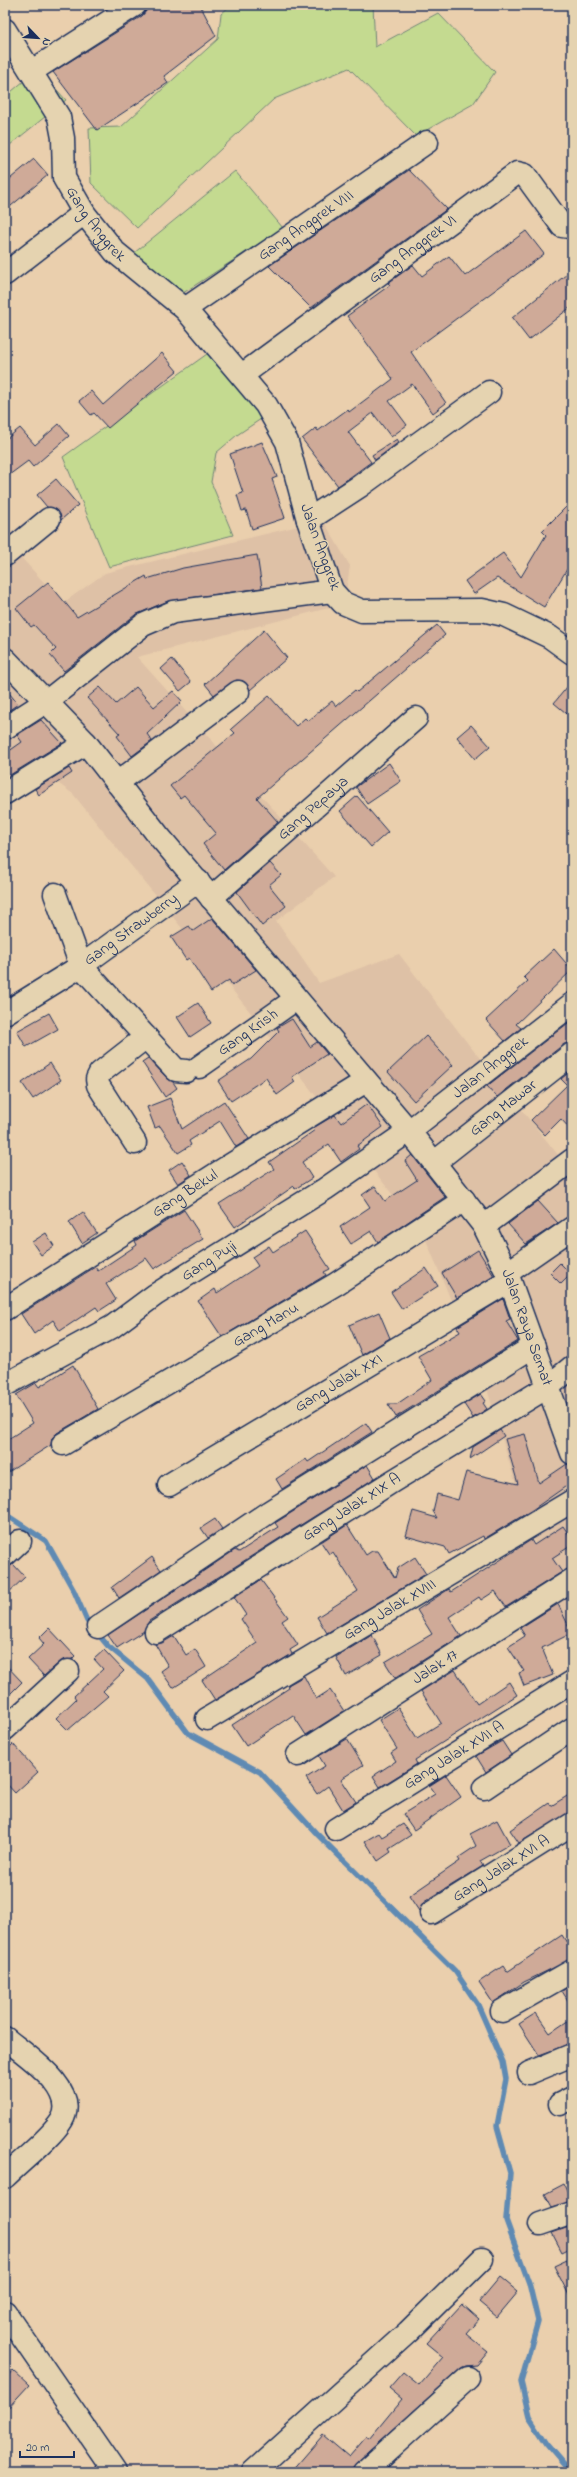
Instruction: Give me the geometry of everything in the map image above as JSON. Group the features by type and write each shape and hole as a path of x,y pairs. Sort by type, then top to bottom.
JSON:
{"street":[{"path":"32,71 135,5"},
{"name":"Gang Anggrek","path":"5,30 32,71 59,117 63,138 64,178 84,213 115,252 185,309"},
{"name":"Gang Anggrek VIII","path":"185,309 427,142"},
{"name":"Gang Anggrek VI","path":"242,375 517,173 525,176 562,226 569,227 572,225"},
{"path":"5,274 84,213"},
{"name":"Jalan Anggrek","path":"185,309 266,404 287,442 308,520 332,591 343,603 362,612 482,610 504,615 550,637 572,652"},
{"path":"308,520 360,486 489,392"},
{"path":"5,554 49,519"},
{"path":"5,728 47,701 143,625 173,612 332,591"},
{"name":"Jalan Raya Semat","path":"8,668 47,701 86,743 204,889 435,1162 484,1226 508,1277 549,1386 572,1453"},
{"path":"117,783 238,692"},
{"name":"Gang Pepaya","path":"204,889 416,718"},
{"path":"5,792 86,743"},
{"name":"Gang Strawberry","path":"187,1069 146,1037 81,966 204,889"},
{"path":"5,1013 81,966 55,894"},
{"name":"Gang Krish","path":"187,1069 296,999"},
{"name":"Jalan Anggrek","path":"409,1131 572,1004"},
{"path":"135,1143 98,1085 97,1078 100,1073 146,1037"},
{"name":"Gang Mawar","path":"435,1162 572,1054"},
{"name":"Gang Bekul","path":"5,1310 218,1173 366,1081"},
{"name":"Gang Puji","path":"5,1385 112,1327 155,1295 325,1189 409,1131"},
{"path":"484,1226 572,1160"},
{"name":"Gang Manu","path":"63,1444 336,1284 464,1200"},
{"name":"Gang Jalak XXI","path":"169,1485 508,1277 572,1228"},
{"path":"98,1627 269,1512 534,1346"},
{"name":"Gang Jalak XIX A","path":"156,1632 393,1481 549,1386 572,1367"},
{"name":"Gang Jalak XVIII","path":"207,1719 572,1500"},
{"name":"Jalak 17","path":"298,1755 572,1580"},
{"path":"5,1729 68,1671"},
{"name":"Gang Jalak XVII A","path":"336,1829 572,1682"},
{"path":"484,1788 572,1729"},
{"name":"Gang Jalak XVI A","path":"431,1913 572,1824"},
{"path":"502,2011 572,1971"},
{"path":"5,2038 56,2083 66,2103 62,2120 5,2177"},
{"path":"529,2073 572,2055"},
{"path":"540,2224 572,2213"},
{"path":"253,2472 408,2332 482,2258"},
{"path":"9,2325 114,2472"},
{"path":"364,2472 468,2378"}],"shaded area":[{"path":"323,520 350,566 344,604 137,657 334,877 276,921 319,983 399,954 469,1045 572,1172 572,1642 528,1525 485,1382 424,1235 259,1023 73,794 5,745 5,540 63,603 105,573"}],"green space":[{"path":"231,5 272,5 274,9 280,5 373,5 375,47 438,13 495,72 473,104 416,136 349,68 274,99 137,228 91,183 89,128 121,127 218,39 221,14"},
{"path":"38,69 66,100 5,149 5,97"},
{"path":"235,171 283,228 180,295 134,253"},
{"path":"207,354 264,417 237,435 216,453 211,482 233,535 109,567 63,457"}],"building":[{"path":"151,5 200,5 216,36 164,76 168,83 97,130 53,72 142,16"},
{"path":"34,159 48,175 5,211 5,183"},
{"path":"409,170 447,209 311,308 269,266"},
{"path":"526,231 544,254 411,352 446,403 433,413 412,384 389,401 407,425 391,437 373,413 348,432 371,462 338,486 302,439 316,428 318,431 348,409 349,412 393,379 347,316 390,285 388,283 413,265 422,276 449,256 465,276"},
{"path":"572,270 572,306 529,340 512,318"},
{"path":"162,353 177,371 108,428 94,413 91,415 79,401 91,391 103,405"},
{"path":"59,424 69,436 33,467 28,461 5,478 5,440 20,428 35,445"},
{"path":"397,439 399,442 375,460 372,455"},
{"path":"262,442 277,477 272,479 285,518 252,529 246,510 242,511 237,495 243,493 230,454"},
{"path":"56,479 78,505 61,520 58,511 47,507 37,495"},
{"path":"572,501 572,561 544,607 497,578 474,594 465,581 503,553 521,577 546,535 542,531"},
{"path":"257,555 262,588 168,601 135,615 64,671 50,655 56,649 34,625 31,627 16,608 48,582 77,617 146,576 147,579 183,568"},
{"path":"437,625 445,635 257,798 278,822 224,870 203,844 216,833 184,795 180,798 170,786 235,733 231,729 269,696 296,726 305,718 308,721 332,701 336,706 355,690 357,692"},
{"path":"264,630 287,658 250,690 243,681 236,680 214,695 205,684"},
{"path":"172,659 191,682 180,691 161,669"},
{"path":"572,681 572,718 554,703"},
{"path":"100,687 116,704 136,687 154,707 173,691 182,701 147,734 152,741 132,756 117,736 120,734 87,698"},
{"path":"5,688 18,704 5,713"},
{"path":"41,720 62,743 5,778 5,754 22,742 17,735"},
{"path":"471,725 490,746 475,759 457,737"},
{"path":"389,763 401,781 367,804 356,787"},
{"path":"69,768 72,773 39,795 35,789"},
{"path":"357,796 388,832 371,847 340,811"},
{"path":"270,863 281,875 269,885 286,906 262,926 237,892"},
{"path":"212,918 256,970 232,985 229,980 211,992 189,958 186,960 171,937 189,926 193,931"},
{"path":"554,949 572,970 516,1024 521,1028 505,1041 486,1020 528,981 524,977"},
{"path":"198,1003 211,1023 190,1037 177,1017"},
{"path":"49,1013 58,1029 26,1047 17,1031"},
{"path":"292,1019 310,1047 317,1042 327,1054 292,1077 295,1082 277,1095 266,1078 231,1101 218,1081 251,1059 279,1031 277,1028"},
{"path":"572,1020 572,1042 564,1044 497,1097 487,1086"},
{"path":"426,1036 453,1065 414,1101 388,1072"},
{"path":"148,1058 167,1078 173,1082 177,1088 165,1097 142,1062"},
{"path":"50,1063 61,1080 33,1099 22,1083"},
{"path":"572,1070 572,1131 561,1119 545,1135 531,1120 567,1085 561,1079"},
{"path":"170,1098 182,1129 224,1101 249,1139 236,1147 220,1121 189,1141 191,1145 178,1153 160,1126 155,1128 147,1107"},
{"path":"367,1104 383,1127 357,1146 359,1149 341,1162 329,1144 302,1162 312,1178 295,1189 294,1186 235,1227 219,1204 274,1169 269,1162 315,1130 313,1128 335,1115 341,1123"},
{"path":"412,1155 445,1197 378,1242 371,1231 351,1244 340,1227 370,1207 362,1195 375,1186 385,1201 417,1180 405,1161"},
{"path":"182,1161 191,1175 178,1184 169,1170"},
{"path":"538,1201 558,1223 526,1244 508,1224"},
{"path":"184,1210 203,1239 154,1269 146,1258 106,1284 116,1300 99,1311 96,1307 60,1331 53,1320 34,1334 21,1314 95,1267 98,1271 137,1245 135,1241"},
{"path":"83,1212 97,1233 82,1243 69,1222"},
{"path":"305,1231 330,1269 324,1272 326,1275 222,1337 198,1301 215,1289 217,1293 258,1266 252,1257 269,1246 273,1252"},
{"path":"46,1233 54,1246 41,1255 32,1242"},
{"path":"478,1250 494,1276 457,1298 442,1273"},
{"path":"560,1263 571,1274 561,1284 550,1273"},
{"path":"426,1268 438,1286 402,1309 391,1292"},
{"path":"503,1299 510,1319 506,1321 518,1341 396,1417 388,1404 397,1404 432,1380 418,1356 460,1332 457,1327"},
{"path":"379,1312 390,1338 362,1355 349,1325"},
{"path":"73,1365 98,1409 57,1433 52,1438 51,1445 5,1474 5,1441 33,1423 16,1395 36,1383 39,1387"},
{"path":"481,1394 486,1401 483,1403 487,1409 473,1418 464,1404"},
{"path":"366,1423 372,1432 282,1489 276,1479 306,1459 308,1462"},
{"path":"500,1430 504,1436 470,1459 473,1447"},
{"path":"525,1434 539,1483 567,1464 572,1465 572,1482 532,1510 484,1539 483,1536 449,1554 445,1547 406,1536 413,1511 437,1518 433,1511 437,1494 458,1500 466,1472 518,1484 505,1439"},
{"path":"367,1465 375,1478 149,1621 144,1631 117,1648 108,1635 235,1550 239,1552 278,1527 275,1523"},
{"path":"215,1519 222,1529 208,1538 201,1528"},
{"path":"347,1525 366,1555 372,1551 378,1551 395,1578 398,1568 415,1557 426,1574 327,1633 317,1617 358,1591 333,1552 329,1554 321,1542"},
{"path":"563,1526 572,1539 572,1545 552,1558 562,1572 506,1607 495,1591 481,1600 479,1597 449,1617 461,1636 395,1678 385,1662 432,1634 417,1610 449,1589 451,1592 531,1540 534,1545"},
{"path":"152,1557 161,1570 119,1598 112,1587"},
{"path":"13,1564 25,1577 5,1596 5,1567"},
{"path":"261,1580 288,1617 282,1621 298,1645 290,1650 292,1654 215,1700 202,1680 257,1643 241,1619 246,1615 234,1597"},
{"path":"558,1604 572,1633 542,1648 553,1675 524,1686 519,1673 524,1671 508,1647 525,1636 520,1628"},
{"path":"49,1628 75,1656 72,1659 60,1662 44,1676 28,1659 44,1644 39,1638"},
{"path":"372,1635 382,1655 346,1676 336,1657"},
{"path":"174,1636 186,1655 195,1649 206,1667 173,1688 161,1671 168,1666 155,1644 162,1643"},
{"path":"104,1650 124,1671 103,1691 108,1696 68,1730 56,1718 76,1699 74,1696 103,1669 94,1659"},
{"path":"5,1664 22,1682 5,1699"},
{"path":"455,1670 477,1704 509,1682 517,1695 415,1760 417,1764 380,1787 373,1776 396,1761 391,1753 397,1749 379,1720 398,1708 417,1738 441,1723 421,1691"},
{"path":"304,1676 316,1699 330,1690 344,1711 306,1735 293,1715 246,1746 232,1725 289,1688 288,1685"},
{"path":"347,1739 363,1765 341,1779 356,1802 343,1810 328,1786 317,1794 306,1778 325,1766 319,1756"},
{"path":"502,1741 511,1755 486,1772 476,1756"},
{"path":"13,1744 38,1772 15,1793 5,1782 5,1752"},
{"path":"446,1775 461,1797 414,1830 403,1814 435,1794 429,1786"},
{"path":"572,1793 572,1811 519,1843 510,1830 549,1803 551,1806"},
{"path":"497,1820 510,1844 480,1861 483,1866 424,1902 419,1911 409,1896 460,1861 458,1858 476,1846 470,1834"},
{"path":"403,1824 411,1835 389,1849 391,1852 378,1861 365,1841 379,1833 382,1837"},
{"path":"562,1935 572,1951 572,1959 524,1982 493,2003 479,1982 503,1966 507,1972"},
{"path":"572,1985 572,2007 562,1991"},
{"path":"536,2013 550,2033 572,2018 572,2043 539,2055 519,2024"},
{"path":"564,2184 572,2201 552,2207 545,2194"},
{"path":"572,2226 572,2247 562,2252 552,2233"},
{"path":"567,2260 572,2269 572,2301 554,2266"},
{"path":"500,2277 518,2292 497,2317 479,2302"},
{"path":"462,2304 479,2319 466,2334 488,2352 477,2365 466,2366 460,2369 356,2463 352,2472 291,2472 323,2435 349,2457 367,2436 370,2438 402,2399 389,2388 403,2372 419,2385 443,2357 426,2343"},
{"path":"13,2370 29,2385 5,2411 5,2379"}],"waterway":[{"path":"5,1514 46,1541 74,1591 87,1621 108,1646 148,1679 188,1733 260,1772 317,1834 455,1971 478,2005 503,2062 506,2079 497,2126 510,2173 506,2220 529,2283 538,2321 521,2382 529,2416 547,2444 571,2472"}]}
